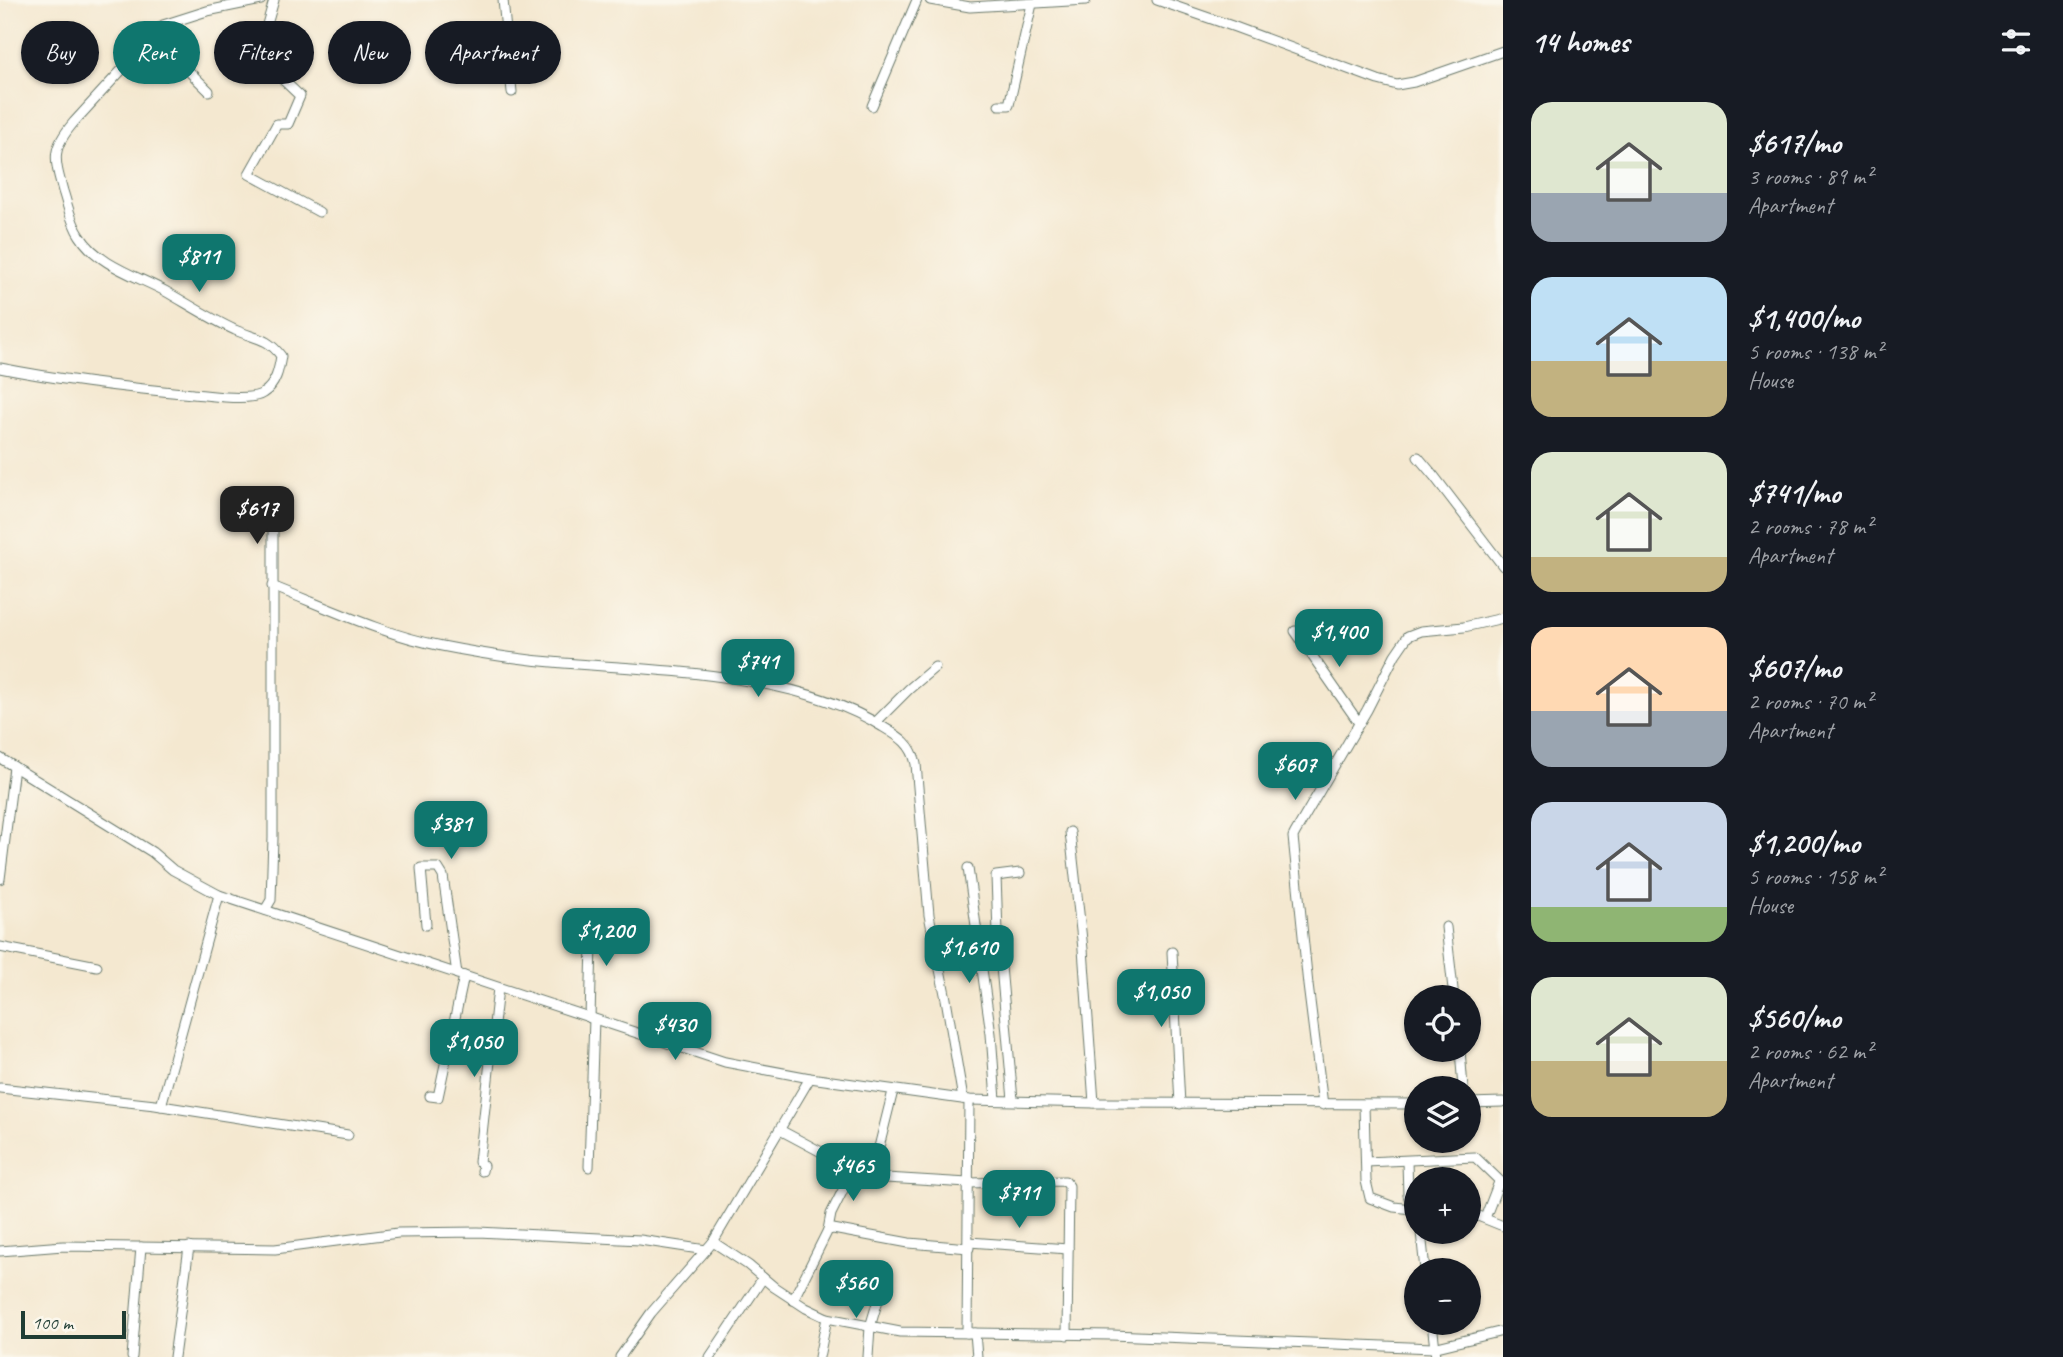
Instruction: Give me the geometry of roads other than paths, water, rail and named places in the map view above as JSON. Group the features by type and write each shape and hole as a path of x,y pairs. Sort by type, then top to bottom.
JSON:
{"street":[{"path":"174,21 261,0"},
{"path":"274,0 258,56 300,96 288,124 277,124 249,174 319,212"},
{"path":"503,0 512,92"},
{"path":"872,106 917,0"},
{"path":"930,0 970,7 1086,0"},
{"path":"1157,0 1397,85 1414,82 1503,51"},
{"path":"999,105 1009,106 1032,4"},
{"path":"0,368 94,385 256,397 266,392 278,375 281,356 271,343 205,316 166,292 114,266 93,251 80,237 72,221 57,168 56,151 60,139 113,79"},
{"path":"200,82 209,91"},
{"path":"1418,457 1503,566"},
{"path":"265,910 271,900 274,838 273,505"},
{"path":"272,586 387,631 440,646 551,662 647,668 737,679 829,702 864,715 903,739 914,751 929,915 966,1100 971,1333 977,1357"},
{"path":"1323,1105 1293,838 1408,636 1421,631 1464,627 1503,618"},
{"path":"1295,631 1359,723"},
{"path":"876,722 935,667"},
{"path":"0,758 152,852 173,870 219,895 725,1062 810,1078 966,1100 1404,1104"},
{"path":"0,879 14,767"},
{"path":"1070,832 1083,949 1094,1103"},
{"path":"426,925 421,869 438,868 443,876 461,975 438,1097 430,1096"},
{"path":"968,868 991,1034 996,1100"},
{"path":"1013,1100 998,933 996,876 1020,873"},
{"path":"161,1106 219,895"},
{"path":"1446,927 1453,985"},
{"path":"588,944 592,944 589,1167"},
{"path":"0,947 97,966"},
{"path":"1172,952 1180,1104"},
{"path":"482,1171 483,1166 479,1162 498,988"},
{"path":"620,1357 651,1313 713,1242 810,1078"},
{"path":"0,1088 161,1106 348,1135"},
{"path":"872,1175 894,1091"},
{"path":"1481,1103 1503,1102"},
{"path":"1364,1105 1367,1190 1370,1198 1404,1208"},
{"path":"780,1130 854,1168 893,1179 968,1183 1065,1181 1069,1186 1068,1335"},
{"path":"1366,1163 1475,1157 1501,1183 1485,1218"},
{"path":"1407,1161 1408,1167"},
{"path":"793,1300 828,1230 831,1214 854,1168"},
{"path":"1481,1217 1503,1226"},
{"path":"828,1230 833,1228 926,1245 1068,1249"},
{"path":"0,1251 63,1246 275,1249 398,1233 478,1232 640,1240 706,1250"},
{"path":"713,1242 793,1300 827,1318 900,1332 1068,1335 1435,1352 1503,1331"},
{"path":"132,1357 141,1247"},
{"path":"174,1357 188,1247"},
{"path":"710,1357 763,1278"},
{"path":"867,1357 870,1327 881,1290"},
{"path":"819,1357 827,1318"}]}
